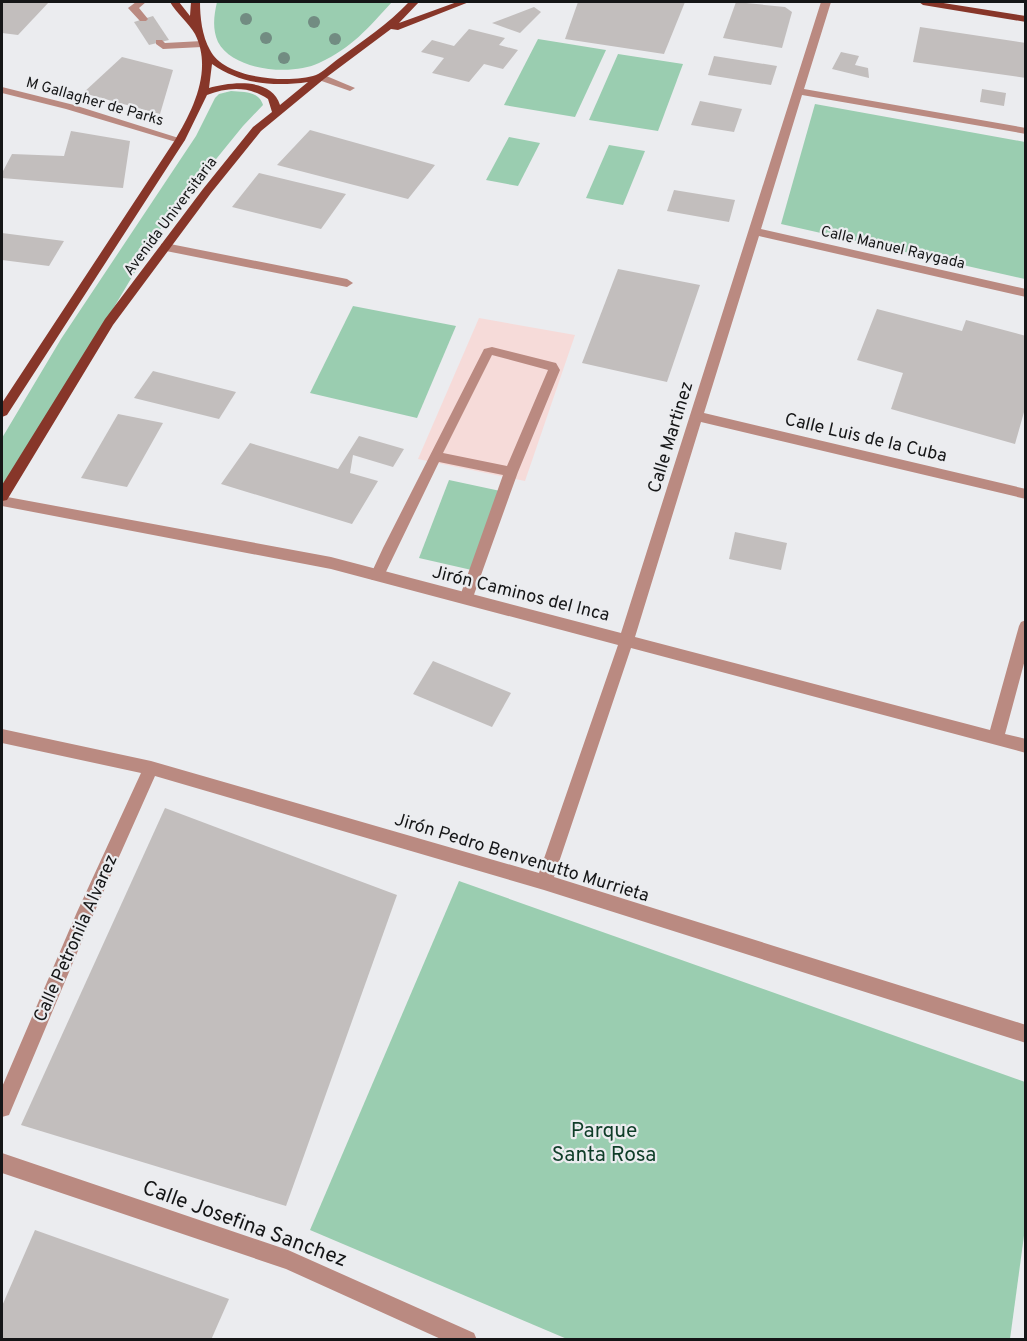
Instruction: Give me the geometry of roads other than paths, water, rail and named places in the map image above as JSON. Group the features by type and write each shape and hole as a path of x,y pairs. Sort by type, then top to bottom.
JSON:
{"main road":[{"path":"174,2 196,29"},
{"name":"Avenida Universitaria","path":"2,412 180,140 194,115 207,70 204,48 196,29 196,2"},
{"name":"Avenida Universitaria","path":"2,496 109,322 257,129 320,77 378,36 414,2"},
{"path":"378,36 464,2"},
{"path":"923,2 1026,19"},
{"path":"204,48 223,68 253,79 290,81 320,77"},
{"path":"201,94 228,86 251,88 262,91 273,98 277,105 277,112"}],"street":[{"path":"141,2 133,8 143,19"},
{"name":"Calle Martinez","path":"544,882 627,639 826,2"},
{"path":"159,42 163,46 204,48"},
{"path":"320,77 350,88"},
{"name":"M Gallagher de Parks","path":"2,90 70,107 180,140"},
{"path":"799,91 1026,131"},
{"name":"Calle Manuel Raygada","path":"755,231 1026,293"},
{"path":"165,247 347,282"},
{"path":"377,576 488,352 492,351 552,366 554,370 511,472 466,599"},
{"name":"Calle Luis de la Cuba","path":"697,416 1026,494"},
{"path":"436,456 511,472"},
{"name":"Jirón Caminos del Inca","path":"2,501 331,563 627,639 1026,746"},
{"path":"996,738 1026,626"},
{"name":"Jirón Pedro Benvenutto Murrieta","path":"2,736 151,768 544,882 1026,1034"},
{"name":"Calle Petronila Alvarez","path":"2,1108 83,918 151,768"},
{"name":"Calle Josefina Sanchez","path":"2,1163 288,1260 467,1340"}],"park label":[{"name":"Parque Santa Rosa","path":"604,1142"}]}
